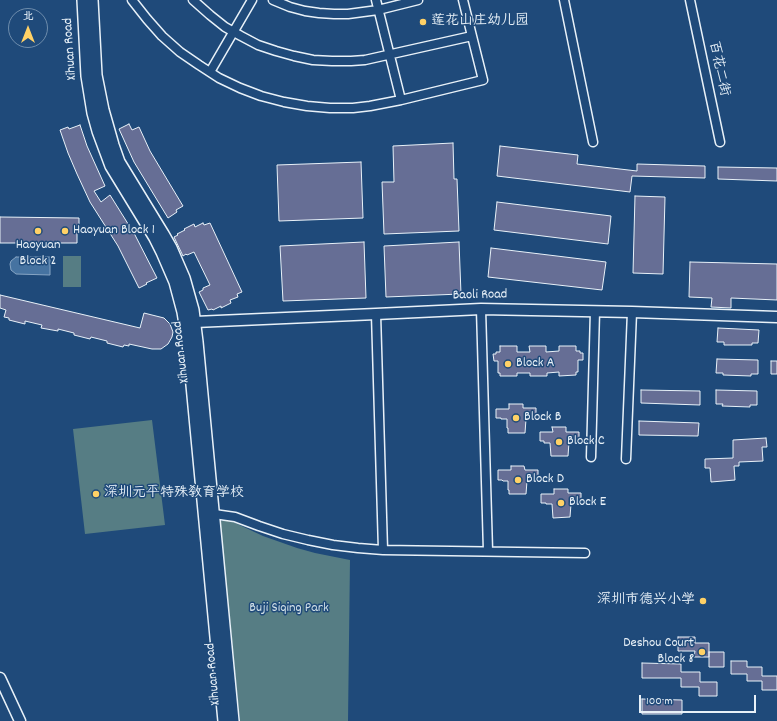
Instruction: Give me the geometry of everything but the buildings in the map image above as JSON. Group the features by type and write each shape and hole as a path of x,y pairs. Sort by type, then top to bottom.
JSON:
{"main road":[{"name":"Xihuan Road","path":"83,0 87,76 98,131 111,166 155,238 169,267 190,321"},
{"name":"Xihuan Road","path":"92,0 96,75 109,134 120,162 163,234 178,263 189,294 190,321 209,514 233,721"},
{"name":"Xihuan Road","path":"209,514 224,721"}],"street":[{"path":"132,0 146,19 162,36 180,52 219,78 261,96 284,102 330,108 370,106 483,80 463,0"},
{"path":"193,0 233,32 258,45 313,60 366,60 472,36"},
{"path":"210,72 252,0"},
{"path":"273,0 290,7 319,13 334,14 348,14 378,10 418,0"},
{"path":"376,0 401,100"},
{"path":"564,0 593,142"},
{"name":"百花二街","path":"690,0 720,142"},
{"name":"Baoli Road","path":"190,321 481,310 595,311 777,317"},
{"path":"481,310 488,551"},
{"path":"591,457 595,311"},
{"path":"626,458 632,312"},
{"path":"376,314 383,550"},
{"path":"209,514 235,517 283,534 352,548 383,550 585,553"},
{"path":"0,678 20,721"}],"green space":[{"path":"63,256 81,256 81,287 63,287"},
{"path":"152,420 165,525 85,534 73,429"},
{"name":"Buji Siqing Park","path":"220,521 231,521 263,536 297,548 350,560 348,721 240,721"}],"water":[{"path":"16,257 50,257 50,275 16,274 11,270 10,264"}],"place":[{"name":"莲花山庄幼儿园","path":"423,22"},
{"name":"Haoyuan Block 2","path":"38,231"},
{"name":"Haoyuan Block 1","path":"65,231"},
{"name":"Block A","path":"508,364"},
{"name":"Block B","path":"516,418"},
{"name":"Block C","path":"559,442"},
{"name":"Block D","path":"518,480"},
{"name":"深圳元平特殊教育学校","path":"96,494"},
{"name":"Block E","path":"561,503"},
{"name":"深圳市德兴小学","path":"703,601"},
{"name":"Deshou Court Block 8","path":"702,652"}]}
